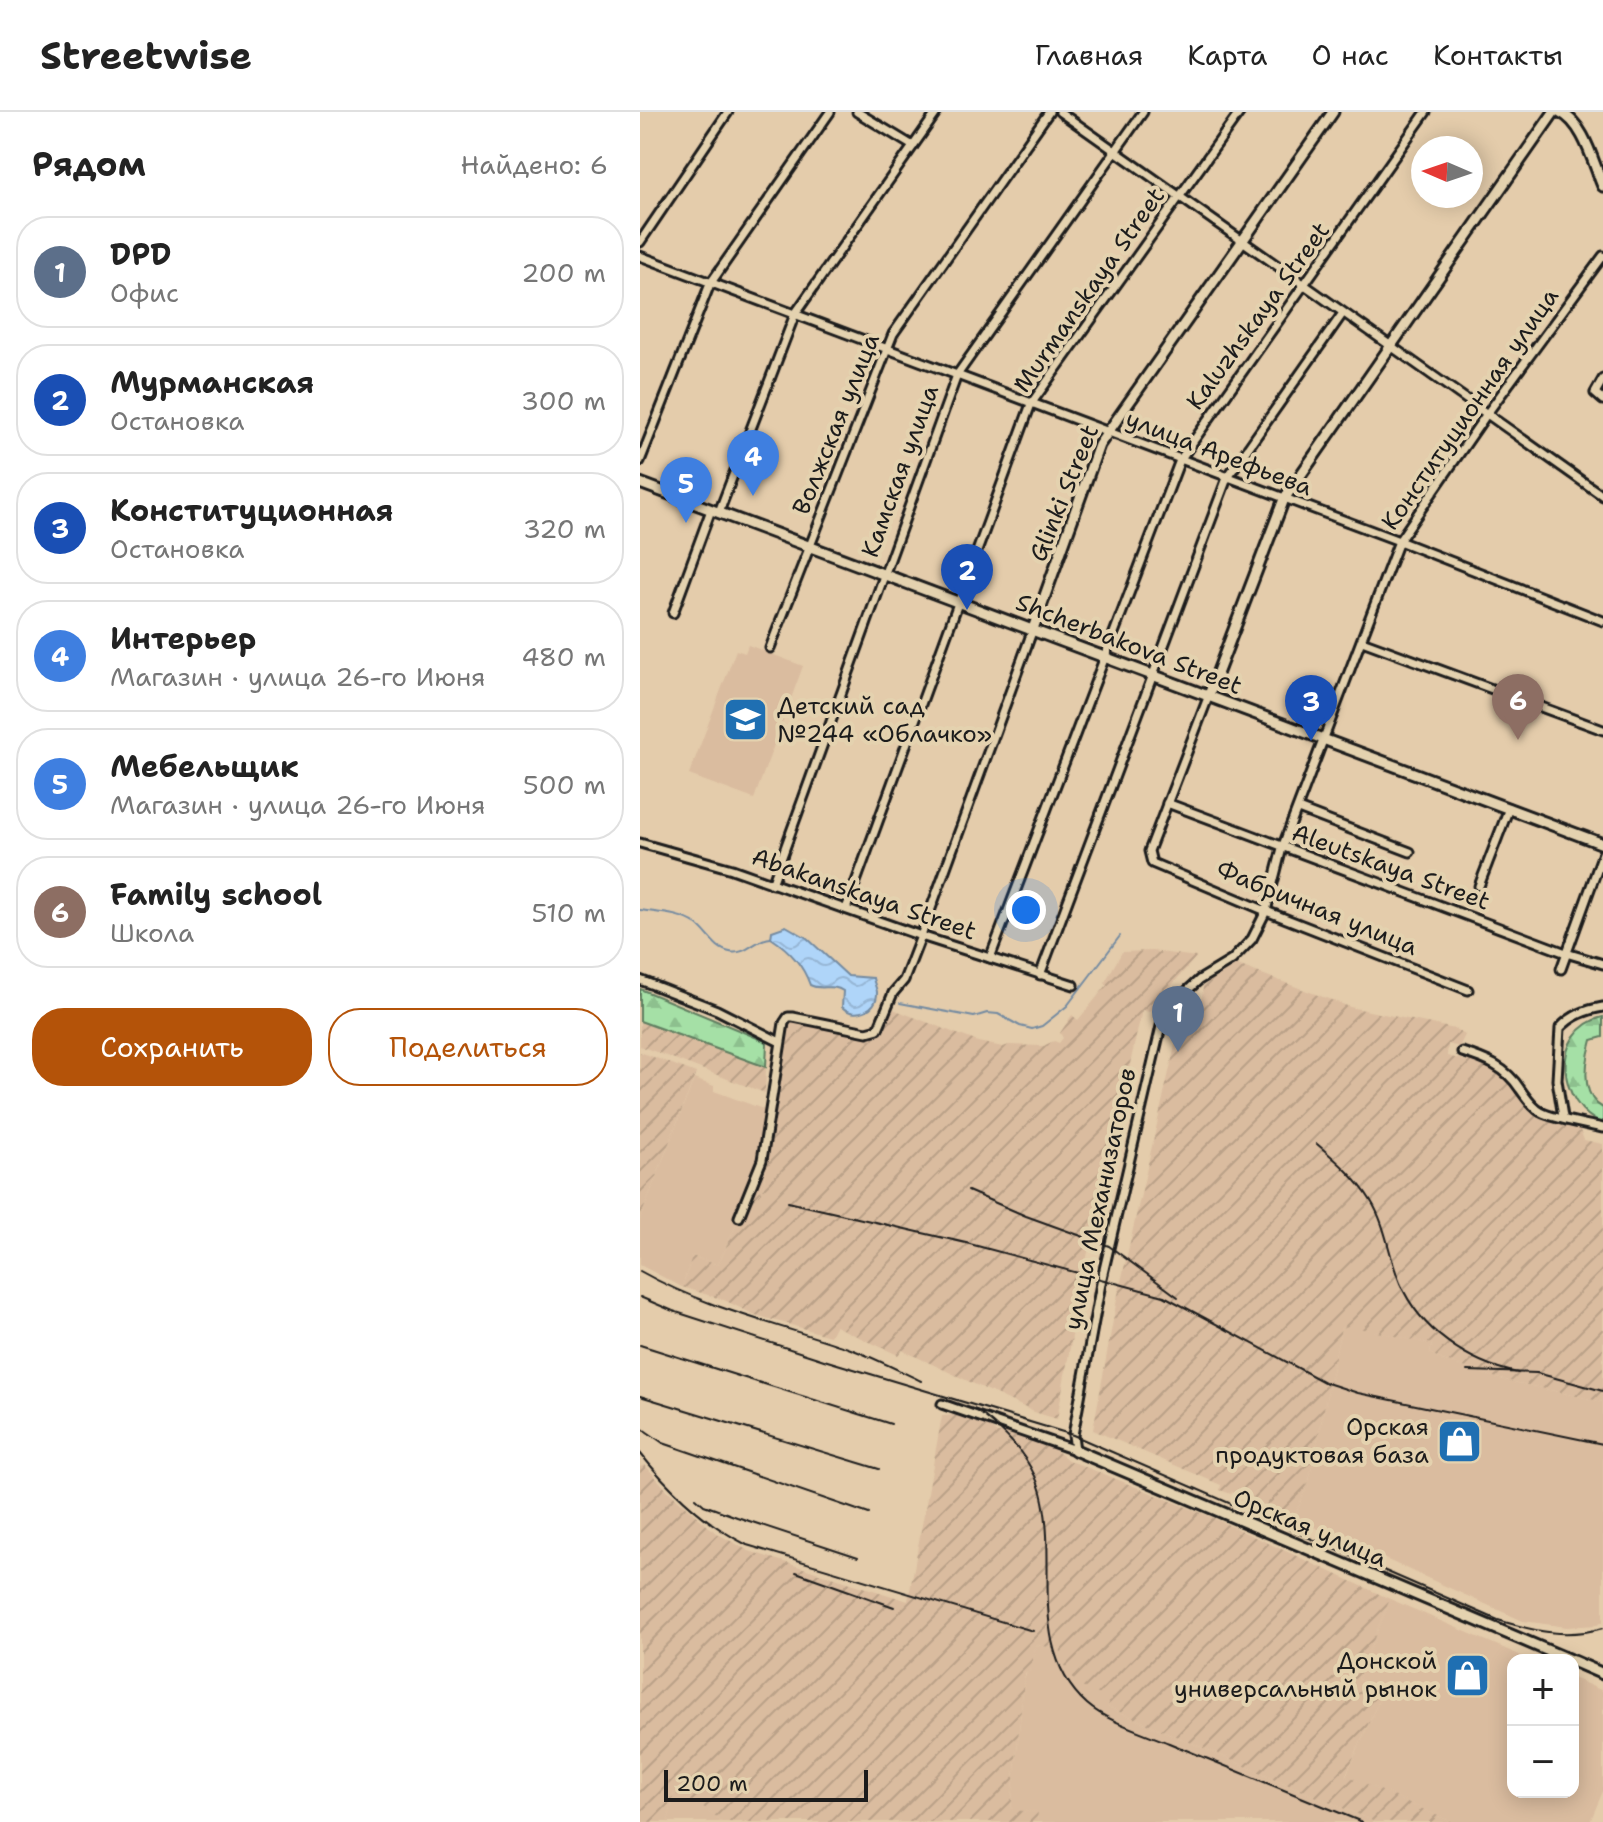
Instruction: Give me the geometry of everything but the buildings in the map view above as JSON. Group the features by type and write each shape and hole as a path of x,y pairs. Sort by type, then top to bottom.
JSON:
{"street":[{"path":"640,242 726,115 716,112"},
{"path":"640,461 710,284 830,112"},
{"path":"857,112 913,146"},
{"path":"673,613 795,314 937,112"},
{"name":"Волжская улица","path":"770,648 886,347 1049,112"},
{"path":"1060,112 1603,496"},
{"name":"Камская улица","path":"772,884 957,375 1143,112"},
{"name":"Murmanskaya Street","path":"846,909 1031,404 1240,112"},
{"name":"Glinki Street","path":"780,1042 788,1017 867,1032 878,1029 893,993 904,980 921,936 1099,445 1333,112"},
{"name":"Kaluzhskaya Street","path":"990,958 1180,460 1426,112"},
{"path":"1167,803 1284,499 1557,112 1569,116 1577,126 1603,186"},
{"name":"улица Арефьева","path":"640,256 1399,541 1603,621"},
{"name":"Конституционная улица","path":"1246,948 1266,911 1282,848 1399,541 1486,415 1603,256"},
{"path":"1040,975 1227,478 1343,313"},
{"path":"1603,379 1595,393 1603,400"},
{"name":"Shcherbakova Street","path":"640,483 1603,844"},
{"path":"1362,641 1603,730"},
{"name":"Aleutskaya Street","path":"1167,803 1566,953 1603,964"},
{"name":"Фабричная улица","path":"1167,803 1149,851 1152,863 1468,990"},
{"path":"1479,886 1509,808"},
{"path":"1298,809 1410,852"},
{"name":"Abakanskaya Street","path":"640,843 732,869 921,936 1074,985"},
{"path":"1561,969 1603,853"},
{"name":"улица Механизаторов","path":"1075,1450 1073,1435 1102,1278 1162,1022 1179,998 1199,980 1246,948"},
{"path":"640,980 717,1010 780,1042 773,1104 766,1127 762,1160 739,1217"},
{"path":"1563,1117 1557,1080 1560,1028 1568,1019 1602,1007"},
{"path":"1462,1052 1500,1068 1542,1113 1603,1128"},
{"name":"Орская улица","path":"942,1404 1075,1450 1556,1654"},
{"name":"Орская улица","path":"1579,1664 1603,1674"}],"shaded area":[{"name":"Детский сад №244 «Облачко»","path":"748,645 803,666 754,799 689,775 736,650 745,653"},
{"path":"1153,951 1196,957 1149,1012 1142,1010 1084,1270 1057,1419 1034,1412 902,1350 898,1355 835,1326 830,1336 755,1315 724,1300 682,1287 692,1256 718,1265 752,1189 763,1191 783,1021 796,1017 878,1037 888,1007 978,1042 1003,1047 1059,1043 1063,1038 1060,1033 1072,1015 1078,1020 1107,985 1105,982 1122,952"},
{"path":"1235,964 1350,1007 1455,1029 1465,1035 1459,1047 1448,1044 1447,1056 1467,1061 1469,1056 1498,1066 1539,1111 1553,1118 1552,1122 1579,1128 1584,1140 1603,1144 1603,1402 1500,1379 1442,1360 1430,1353 1432,1344 1349,1326 1341,1328 1309,1481 1294,1518 1220,1490 1221,1485 1093,1430 1117,1299 1185,1002 1202,998 1203,986"},
{"path":"640,1021 766,1067 765,1093 640,1046"},
{"path":"640,1052 696,1073 640,1219"},
{"path":"694,1079 714,1086 714,1091 771,1112 763,1191 752,1189 718,1265 692,1256 682,1287 640,1265 640,1219"},
{"name":"Орская продуктовая база","path":"1349,1325 1432,1344 1430,1353 1442,1360 1500,1379 1603,1402 1603,1622 1567,1627 1523,1621 1294,1518 1309,1481 1341,1328"},
{"path":"954,1415 989,1426 997,1433 1006,1432 1049,1445 1068,1460 1209,1516 1390,1599 1358,1679 1381,1688 1381,1695 1346,1775 1452,1822 1375,1822 1108,1707 1110,1699 1077,1685 1060,1657 1061,1649 1036,1645 1029,1673 1026,1672 1024,1680 1011,1810 1038,1812 1037,1822 721,1822 705,1808 674,1793 668,1822 640,1822 640,1467 645,1465 667,1490 716,1533 749,1551 908,1601 942,1416"},
{"path":"1390,1599 1517,1654 1507,1654 1507,1798 1579,1798 1579,1681 1603,1691 1603,1791 1590,1822 1452,1822 1346,1776 1381,1695 1381,1688 1358,1679"},
{"path":"1036,1645 1062,1649 1111,1699 1108,1707 1375,1822 1037,1822 1038,1812 1011,1811 1024,1680"},
{"path":"674,1793 706,1808 721,1822 668,1822"}],"green space":[{"path":"640,989 767,1042 766,1067 640,1021"},
{"path":"1603,1017 1603,1037 1592,1040 1586,1077 1590,1095 1603,1108 1603,1124 1588,1115 1576,1102 1566,1069 1567,1052 1574,1037 1586,1025"}],"water":[{"path":"786,926 807,938 848,976 873,978 877,992 874,1004 859,1013 847,1011 842,1007 843,991 810,985 794,958 771,938 772,931"}],"waterway":[{"path":"640,910 690,920 730,952 741,952 771,938"},
{"path":"900,1003 974,1017 998,1014 1020,1026 1032,1029 1042,1026 1067,1006 1120,936"}],"railway":[{"path":"1317,1144 1353,1177 1371,1201 1400,1283 1420,1315 1464,1353 1518,1373"},
{"path":"968,1191 1109,1246 1178,1297"},
{"path":"788,1202 966,1243 1164,1296 1324,1382 1358,1393 1603,1444"},
{"path":"640,1271 690,1295 848,1348 921,1381"},
{"path":"640,1297 673,1311 824,1360 1073,1435 1498,1620 1563,1633 1603,1628"},
{"path":"640,1345 891,1424"},
{"path":"1467,1371 1537,1373 1603,1391"},
{"path":"640,1396 879,1469"},
{"path":"976,1410 1018,1450 1039,1487 1046,1527 1051,1634 1057,1659 1069,1683 1087,1704 1126,1726 1362,1822"},
{"path":"640,1427 663,1443 869,1514"},
{"path":"640,1453 689,1505 747,1545 1033,1631"},
{"path":"696,1498 704,1505 858,1557"},
{"path":"796,1572 894,1607"}],"place":[{"name":"Интерьер","path":"753,496"},
{"name":"Мебельщик","path":"686,523"},
{"name":"Мурманская","path":"967,610"},
{"name":"Детский сад №244 «Облачко»","path":"746,720"},
{"name":"Family school","path":"1518,740"},
{"name":"Конституционная","path":"1311,741"},
{"name":"DPD","path":"1178,1052"},
{"name":"Орская продуктовая база","path":"1460,1441"},
{"name":"Донской универсальный рынок","path":"1468,1675"}]}
